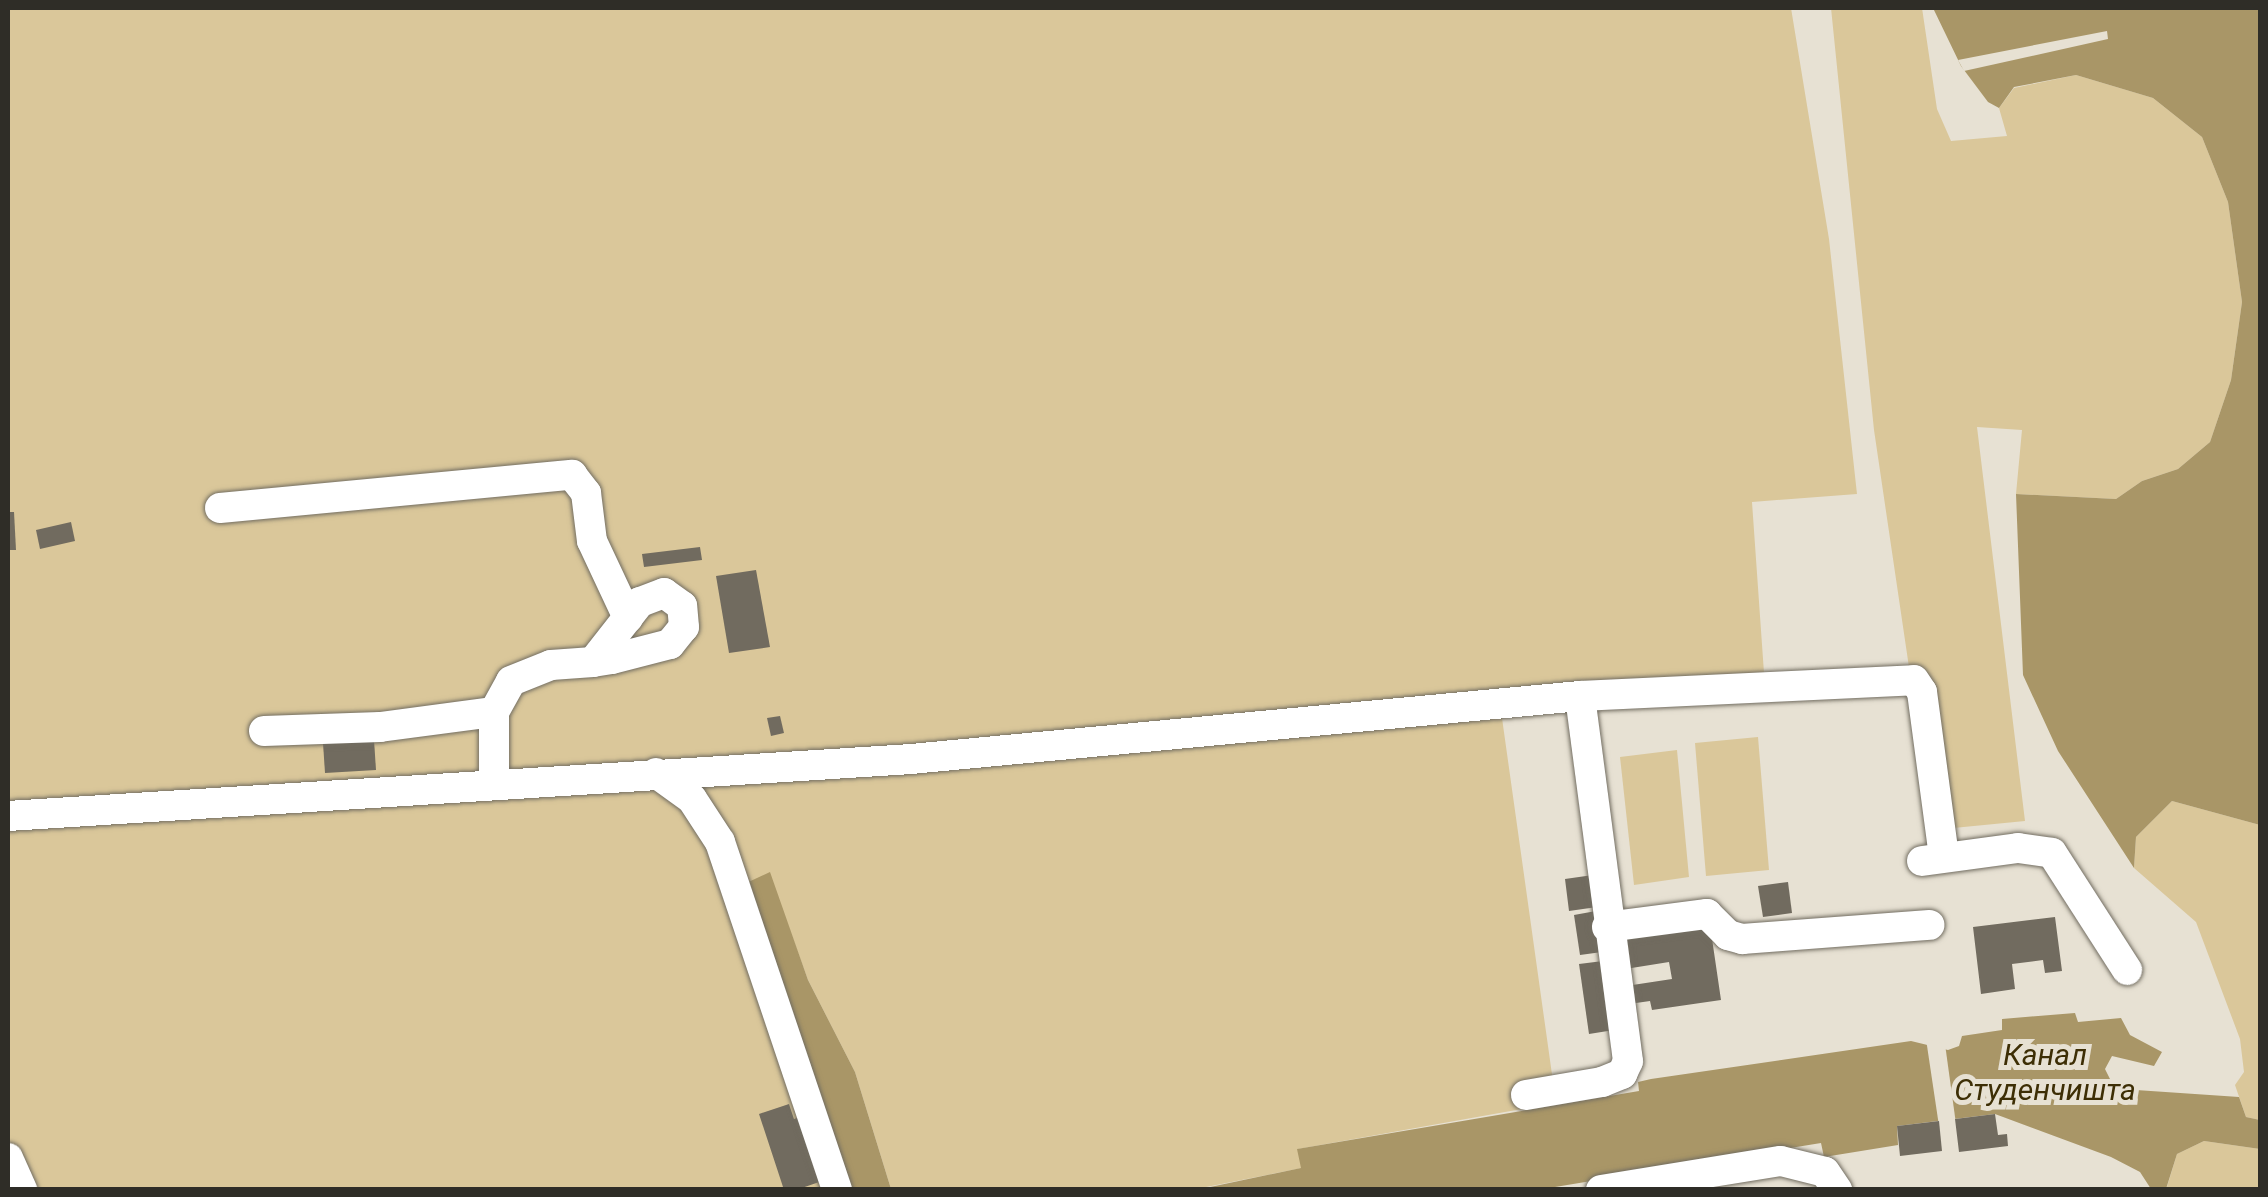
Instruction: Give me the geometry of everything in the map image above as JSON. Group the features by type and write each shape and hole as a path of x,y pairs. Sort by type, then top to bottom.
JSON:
{"street":[{"path":"220,508 572,475 586,493 592,541 628,618"},
{"path":"494,783 494,712 511,681 530,670 593,662 670,644 686,616 676,598 664,593 640,602 593,662"},
{"path":"8,816 911,759 1580,696 1914,680 1922,692 1933,859 2018,848 2052,853 2127,970"},
{"path":"1526,1095 1602,1082 1626,1068 1580,696"},
{"path":"264,731 380,727 494,712"},
{"path":"656,773 692,799 725,854 837,1190"},
{"path":"1607,928 1707,914 1728,935 1742,939 1928,925"},
{"path":"8,1158 22,1190"},
{"path":"1601,1190 1782,1162 1831,1181"}],"shaded area":[{"path":"8,8 1791,8 1829,239 1857,494 1752,502 1764,673 920,748 8,806"},
{"path":"1831,8 1922,8 1937,109 1951,141 2007,136 1999,108 2014,88 2076,75 2153,98 2202,137 2228,202 2242,302 2231,380 2210,442 2178,469 2142,481 2116,499 2016,494 2022,430 1977,427 2025,821 1933,830 1874,430"},
{"path":"1502,718 1556,1103 1298,1149 1302,1168 1196,1189 891,1189 855,1072 808,980 769,873 846,1189 8,1190 8,827"},
{"path":"1758,737 1769,870 1706,876 1695,743"},
{"path":"1677,750 1689,877 1634,885 1620,757"},
{"path":"2172,801 2260,825 2260,1120 2246,1117 2235,1085 2244,1072 2240,1039 2196,922 2134,868 2136,837"},
{"path":"2204,1141 2260,1149 2260,1189 2166,1190 2177,1154"}],"water":[{"path":"1933,8 2260,8 2260,825 2172,801 2136,837 2134,868 2058,751 2023,675 2016,494 2116,499 2142,481 2178,469 2210,442 2231,380 2242,302 2228,202 2202,137 2153,98 2076,75 2014,87 1999,108 1988,102 1961,66"},
{"path":"770,872 808,980 855,1072 891,1189 846,1189 742,885"},
{"name":"Канал Студенчишта","path":"2075,1013 2078,1022 2121,1018 2130,1035 2162,1052 2154,1066 2112,1056 2105,1069 2111,1081 2136,1090 2239,1097 2246,1117 2260,1120 2260,1149 2204,1141 2177,1154 2166,1189 2151,1189 2140,1172 2111,1157 1995,1114 1897,1126 1898,1145 1824,1157 1821,1143 1543,1189 1196,1190 1301,1168 1297,1149 1639,1091 1638,1082 1651,1079 1911,1041 1948,1050 1959,1046 1962,1036 2002,1030 2002,1019"}],"pier":[{"path":"2107,31 2108,39 1964,71 1958,60"},
{"path":"1926,1039 1945,1044 1956,1124 1939,1126"}],"building":[{"path":"8,512 14,512 16,550 8,550"},
{"path":"71,522 75,541 40,549 36,530"},
{"path":"700,547 702,560 644,567 642,554"},
{"path":"756,570 770,647 729,653 716,576"},
{"path":"780,716 784,733 771,736 767,718"},
{"path":"374,740 376,770 325,773 323,743"},
{"path":"1593,875 1597,907 1569,911 1565,879"},
{"path":"1788,882 1792,913 1763,917 1758,886"},
{"path":"1596,911 1602,952 1580,955 1574,915"},
{"path":"2055,917 2062,971 2045,973 2043,960 2012,964 2015,989 1981,994 1973,927"},
{"path":"1710,925 1721,1000 1652,1010 1650,1001 1629,1004 1626,986 1672,979 1669,962 1619,970 1615,940"},
{"path":"1603,961 1614,1030 1589,1034 1579,964"},
{"path":"789,1104 794,1119 803,1116 825,1180 796,1190 784,1190 759,1114"},
{"path":"1995,1114 1998,1135 2007,1134 2008,1146 1959,1152 1955,1119"},
{"path":"1939,1121 1942,1151 1900,1156 1897,1126"}]}
